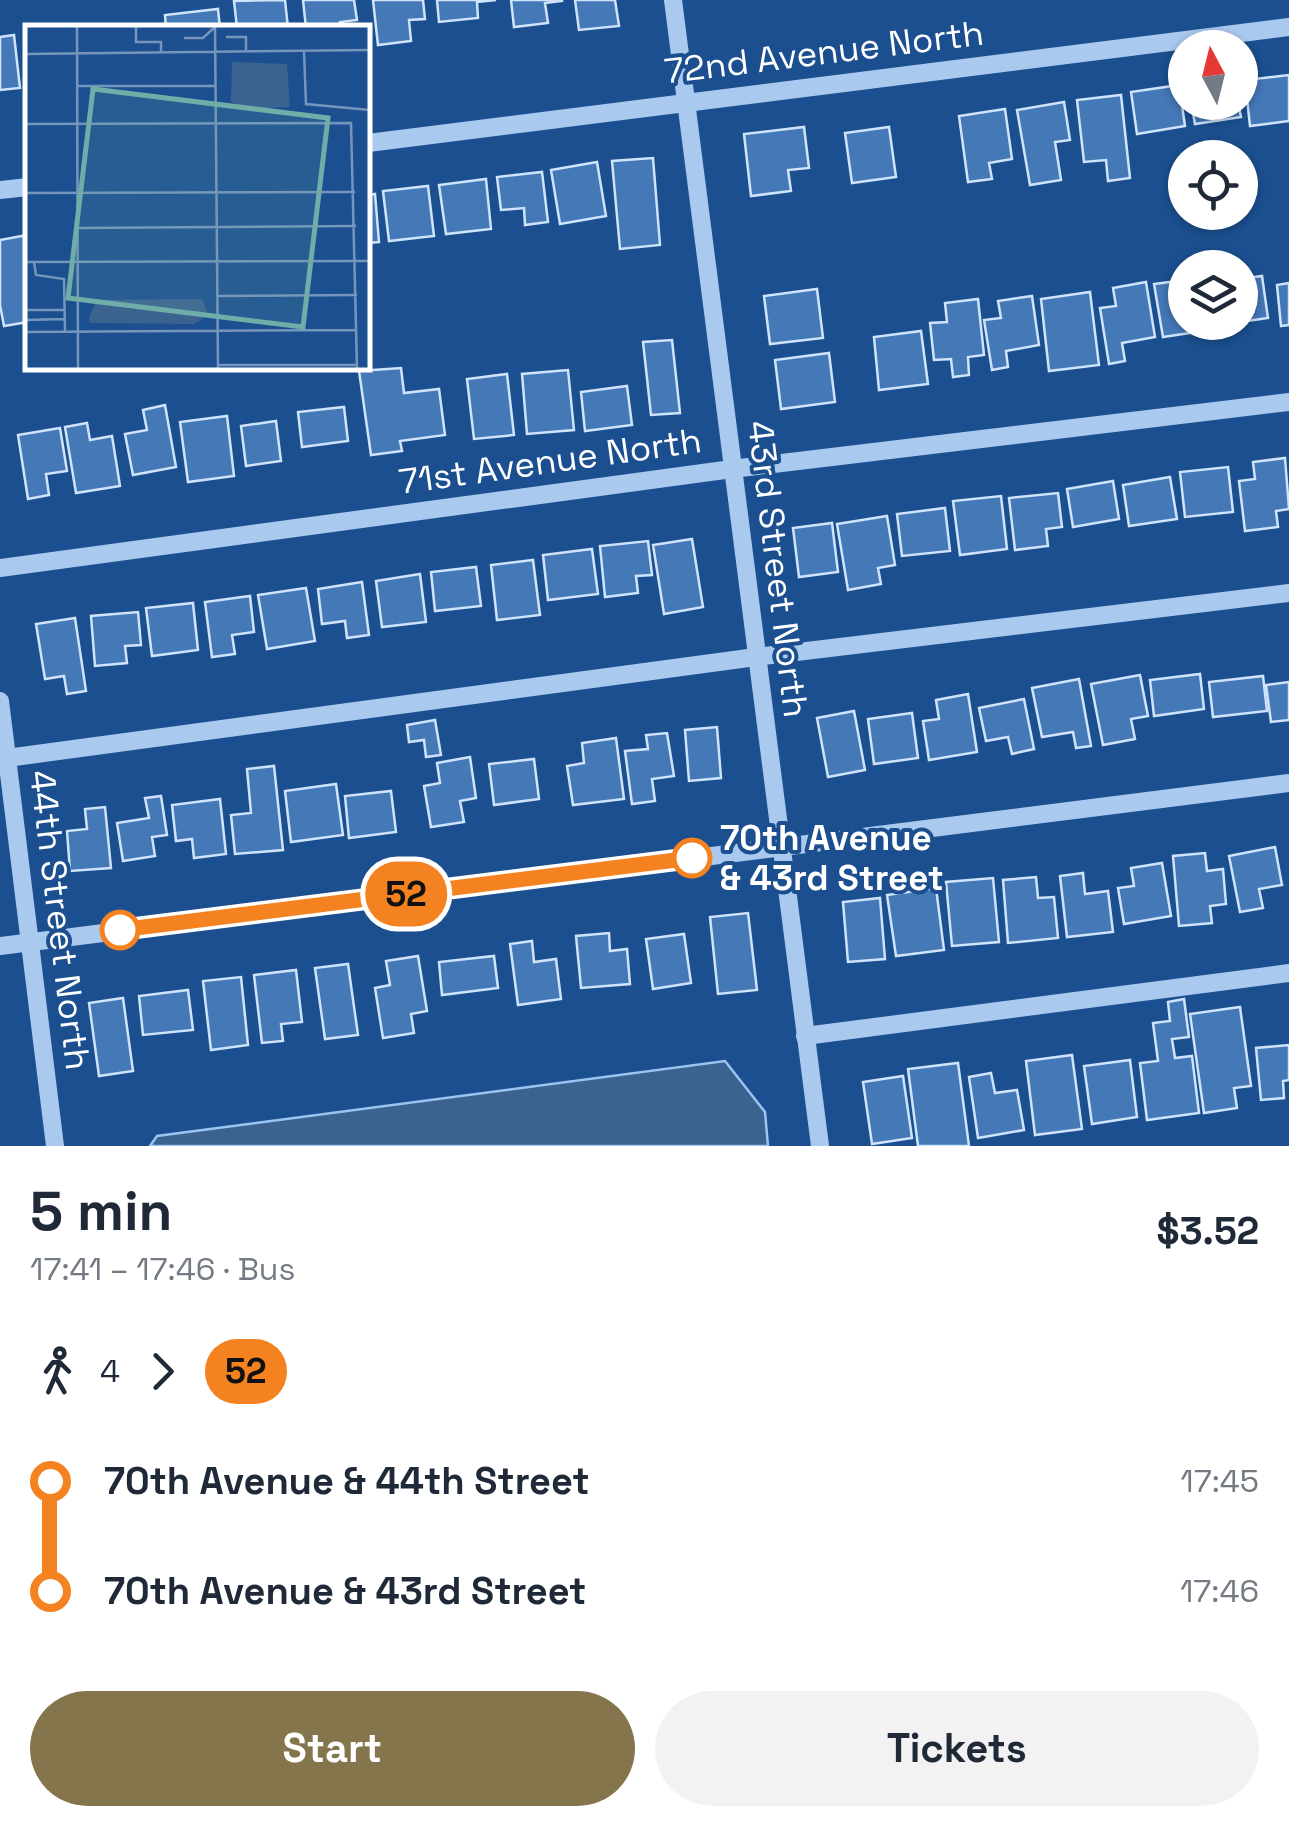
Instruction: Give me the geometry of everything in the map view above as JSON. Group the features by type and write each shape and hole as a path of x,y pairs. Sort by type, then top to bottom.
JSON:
{"street":[{"name":"43rd Street North","path":"674,0 820,1146"},
{"name":"72nd Avenue North","path":"370,143 1289,27"},
{"path":"0,190 25,186"},
{"name":"71st Avenue North","path":"0,568 732,469 1289,402"},
{"path":"7,758 1289,592"},
{"name":"44th Street North","path":"0,701 55,1146"},
{"path":"0,946 1289,782"},
{"path":"805,1036 1289,973"}],"water":[{"path":"725,1061 765,1112 768,1146 150,1146 157,1136"}],"building":[{"path":"285,0 288,25 237,25 234,1"},
{"path":"303,0 354,0 357,20 340,25 306,25"},
{"path":"373,0 423,0 425,19 409,20 411,41 378,45"},
{"path":"437,0 496,0 477,2 478,18 439,22"},
{"path":"511,0 562,1 545,3 548,23 514,27"},
{"path":"575,0 615,0 619,26 579,30"},
{"path":"218,9 220,25 166,25 165,15"},
{"path":"14,35 20,88 0,90 0,37"},
{"path":"1289,75 1289,121 1250,126 1249,120 1258,120 1258,79"},
{"path":"1168,87 1168,120 1184,120 1185,126 1137,134 1131,92"},
{"path":"1121,95 1130,178 1108,181 1106,160 1084,162 1077,100"},
{"path":"1064,102 1070,140 1055,142 1061,180 1030,185 1017,110"},
{"path":"1005,109 1012,159 989,163 992,179 968,182 959,116"},
{"path":"804,127 809,168 788,170 791,191 751,196 744,134"},
{"path":"889,127 896,177 852,183 845,133"},
{"path":"653,158 660,245 620,249 612,161"},
{"path":"597,162 606,216 560,224 551,170"},
{"path":"542,172 548,222 525,225 524,208 501,210 497,177"},
{"path":"486,179 491,229 446,234 439,185"},
{"path":"428,186 434,236 389,241 383,191"},
{"path":"375,194 379,242 370,243 370,195"},
{"path":"25,235 25,322 4,326 0,305 0,240"},
{"path":"1262,276 1268,318 1258,319 1258,277"},
{"path":"1146,282 1155,337 1122,343 1125,361 1109,364 1100,308 1116,306 1113,288"},
{"path":"1168,282 1168,336 1163,337 1154,284"},
{"path":"1289,283 1289,325 1281,326 1277,285"},
{"path":"817,289 823,338 770,344 764,296"},
{"path":"1090,292 1099,365 1049,371 1041,299"},
{"path":"1032,296 1039,345 1006,351 1008,367 992,370 984,320 1001,318 998,301"},
{"path":"978,299 984,355 968,357 969,375 953,377 951,359 934,360 930,323 947,322 945,303"},
{"path":"921,331 928,384 879,390 874,337"},
{"path":"672,340 680,413 651,415 643,342"},
{"path":"829,353 835,402 781,409 775,360"},
{"path":"401,368 404,393 439,389 445,435 400,441 402,451 371,455 359,371"},
{"path":"568,370 574,430 527,434 522,374"},
{"path":"507,374 514,435 474,439 467,379"},
{"path":"627,386 632,425 585,431 581,392"},
{"path":"165,405 176,467 133,475 125,434 147,430 143,410"},
{"path":"344,407 348,441 302,447 298,412"},
{"path":"227,416 234,476 188,482 180,422"},
{"path":"276,421 281,461 246,466 241,426"},
{"path":"87,423 90,440 112,436 120,486 76,493 65,427"},
{"path":"60,428 67,471 46,474 49,495 28,499 18,435"},
{"path":"1285,458 1289,509 1276,511 1278,527 1245,531 1239,481 1255,479 1253,462"},
{"path":"1228,467 1233,512 1185,517 1180,472"},
{"path":"1170,477 1177,519 1129,526 1123,485"},
{"path":"1113,481 1119,519 1073,527 1067,489"},
{"path":"1058,493 1062,527 1046,529 1048,546 1015,550 1009,498"},
{"path":"1001,496 1007,549 960,555 953,501"},
{"path":"945,508 950,551 902,556 897,514"},
{"path":"887,516 895,565 878,568 881,584 848,590 837,524"},
{"path":"832,523 838,572 799,577 793,528"},
{"path":"692,539 703,607 664,614 653,545"},
{"path":"648,541 652,575 636,576 638,593 605,597 600,546"},
{"path":"592,549 598,594 548,600 543,555"},
{"path":"533,560 540,615 497,620 491,565"},
{"path":"476,567 481,606 435,611 431,572"},
{"path":"420,574 426,622 382,627 376,581"},
{"path":"362,582 369,635 347,638 345,621 322,624 318,589"},
{"path":"306,588 315,641 267,649 258,595"},
{"path":"250,596 254,632 232,635 235,654 212,657 205,602"},
{"path":"193,603 198,650 152,656 146,608"},
{"path":"138,612 141,645 125,646 127,663 95,666 91,616"},
{"path":"75,618 86,691 67,694 64,676 45,679 36,624"},
{"path":"1200,674 1204,709 1154,716 1150,680"},
{"path":"1140,675 1148,716 1131,719 1135,739 1103,745 1091,684"},
{"path":"1263,676 1267,711 1213,717 1209,682"},
{"path":"1079,679 1091,746 1076,748 1073,732 1042,737 1032,688"},
{"path":"1289,682 1289,720 1271,722 1266,685"},
{"path":"968,694 977,752 929,760 923,721 939,719 936,700"},
{"path":"1024,699 1034,749 1012,754 1008,737 986,741 979,708"},
{"path":"854,711 865,770 828,777 817,718"},
{"path":"912,713 918,758 874,764 868,719"},
{"path":"435,720 441,755 426,757 424,740 409,742 407,725"},
{"path":"717,727 721,778 689,781 685,730"},
{"path":"667,733 674,776 652,779 655,801 632,804 625,751 648,749 646,735"},
{"path":"616,738 624,799 573,805 567,766 584,763 582,743"},
{"path":"470,757 476,798 460,801 464,822 431,827 424,786 440,783 437,763"},
{"path":"534,759 539,799 494,805 489,764"},
{"path":"274,766 283,850 235,854 231,815 251,813 247,769"},
{"path":"336,784 343,835 291,842 285,791"},
{"path":"391,791 396,832 349,838 345,796"},
{"path":"161,796 167,835 152,837 155,856 123,861 117,823 149,818 145,798"},
{"path":"220,799 226,854 194,858 192,839 176,841 172,805"},
{"path":"105,807 111,868 70,871 67,831 87,829 85,809"},
{"path":"1275,847 1282,885 1259,889 1263,908 1240,912 1229,856"},
{"path":"1205,853 1207,871 1223,869 1226,904 1210,906 1212,923 1179,926 1173,856"},
{"path":"1162,863 1171,916 1124,924 1118,888 1134,886 1131,868"},
{"path":"1083,873 1085,894 1108,891 1113,932 1067,937 1060,876"},
{"path":"1036,877 1038,898 1054,897 1058,938 1008,943 1003,880"},
{"path":"993,878 999,942 952,946 946,882"},
{"path":"936,888 944,950 896,956 887,895"},
{"path":"880,898 885,959 848,962 843,902"},
{"path":"748,913 757,990 718,994 710,917"},
{"path":"609,933 610,951 627,949 630,984 581,988 576,936"},
{"path":"684,934 691,983 653,989 646,939"},
{"path":"532,941 534,962 556,959 561,999 518,1005 510,944"},
{"path":"418,956 427,1011 411,1014 414,1033 383,1038 375,988 390,985 386,961"},
{"path":"494,956 498,988 442,995 439,962"},
{"path":"348,964 358,1035 325,1039 315,968"},
{"path":"296,970 302,1022 281,1024 283,1041 262,1043 254,975"},
{"path":"241,977 248,1045 211,1050 203,981"},
{"path":"188,990 193,1030 143,1035 139,996"},
{"path":"123,998 133,1071 99,1076 89,1003"},
{"path":"1184,999 1189,1037 1172,1039 1175,1058 1192,1056 1199,1113 1147,1120 1140,1063 1158,1061 1153,1023 1170,1021 1168,1002"},
{"path":"1240,1007 1251,1086 1234,1088 1237,1108 1204,1113 1190,1014"},
{"path":"1289,1045 1289,1080 1283,1081 1284,1098 1261,1100 1256,1048"},
{"path":"1072,1055 1082,1129 1035,1135 1026,1061"},
{"path":"1130,1060 1137,1117 1092,1124 1084,1066"},
{"path":"958,1063 969,1146 918,1146 908,1069"},
{"path":"991,1073 995,1093 1017,1090 1024,1130 978,1138 969,1077"},
{"path":"903,1076 912,1138 872,1144 863,1082"}],"bus line":[{"name":"52","path":"120,930 692,858"}],"place":[{"name":"70th Avenue & 43rd Street","path":"692,858"}]}
